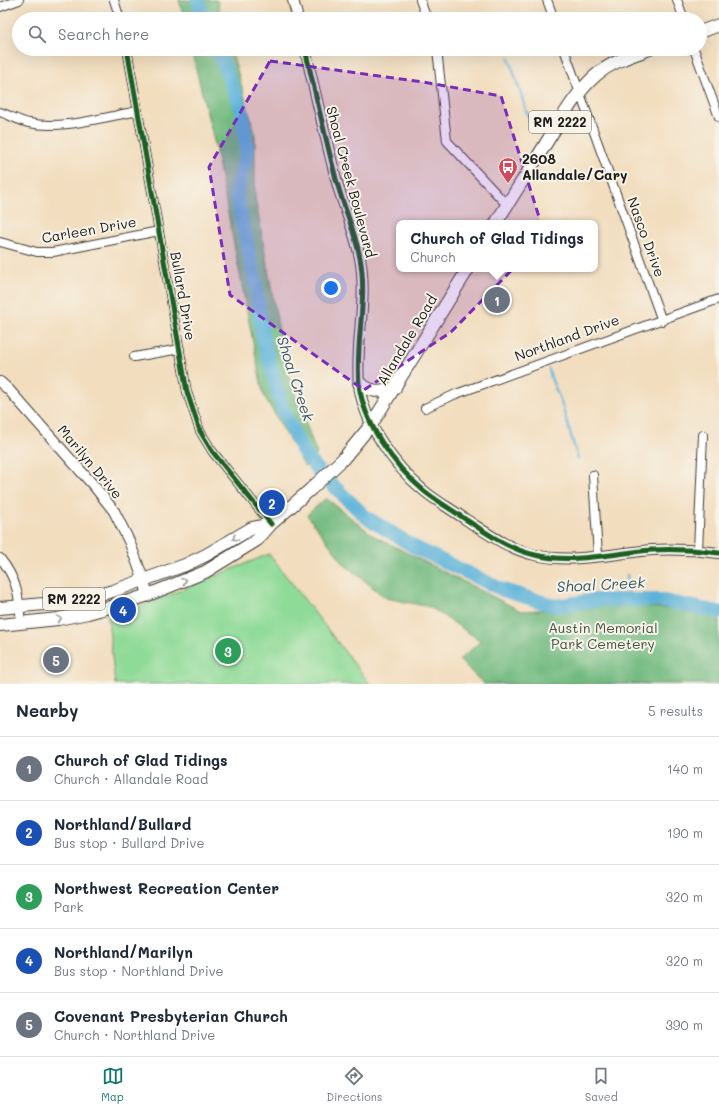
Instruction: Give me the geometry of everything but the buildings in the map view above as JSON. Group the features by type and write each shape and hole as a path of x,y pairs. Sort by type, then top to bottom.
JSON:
{"main road":[{"path":"707,29 719,25"},
{"name":"RM 2222","path":"498,220 566,111 580,92 595,76 628,56"},
{"name":"Allandale Road","path":"371,425 466,272"},
{"path":"359,383 370,391 395,388"},
{"name":"RM 2222","path":"0,625 58,619 88,613 148,595 205,572 257,540 271,524 342,459 371,425"},
{"name":"RM 2222","path":"0,608 44,604 90,597 144,581 206,555 252,528 271,524"}],"street":[{"path":"0,7 19,0"},
{"path":"114,0 118,12"},
{"path":"293,0 296,12"},
{"path":"420,0 424,12"},
{"path":"547,0 551,12"},
{"path":"677,0 681,12"},
{"name":"Bullard Drive","path":"128,56 187,392 200,432 212,451 271,524"},
{"name":"Shoal Creek Boulevard","path":"307,56 337,181 357,241 363,281 358,368 359,383 365,410 371,425 401,467 423,490 493,538 535,555 565,559 654,550 698,550 719,553"},
{"path":"438,56 447,141 507,205"},
{"name":"Nasco Drive","path":"567,56 662,320"},
{"path":"697,56 719,117"},
{"path":"0,112 27,123 46,126 66,124 138,111"},
{"name":"Carleen Drive","path":"0,242 37,252 53,252 159,231"},
{"name":"Northland Drive","path":"425,408 456,394 719,299"},
{"path":"134,357 180,349"},
{"name":"Marilyn Drive","path":"0,382 9,390 94,486 114,512 129,541 148,595"},
{"path":"698,550 703,435"},
{"path":"593,475 598,556"},
{"path":"0,558 11,574 16,588 20,624"}],"highlighted area":[{"path":"270,61 423,82 501,96 545,236 451,332 364,390 230,295 209,167"}],"green space":[{"path":"179,0 217,0 220,12 182,12"},
{"path":"193,56 233,56 255,133 255,197 286,370 317,454 305,467 263,394 214,141"},
{"name":"Austin Memorial Park Cemetery","path":"326,498 374,536 521,611 628,605 719,613 719,684 484,684 459,660 481,641 430,607 386,598 345,565 307,515"},
{"path":"269,554 370,684 115,684 108,619"}],"waterway":[{"name":"Shoal Creek","path":"198,0 202,12"},
{"name":"Shoal Creek","path":"220,56 242,110 247,152 236,193 255,280 263,339 283,410 302,450 320,473 366,517 416,548 503,590 555,606 597,600 659,600 719,612"},
{"path":"509,58 533,131"},
{"path":"549,369 561,402 578,459"},
{"path":"627,575 629,599"}],"cycle path":[{"path":"128,56 187,392 200,431 212,451 271,524"},
{"path":"307,56 336,179 360,258 363,290 358,368 362,398 373,428 401,469 428,494 481,530 507,545 535,555 579,558 652,550 694,550 719,553"}],"place":[{"name":"2608 Allandale/Cary","path":"508,184"},
{"name":"Church of Glad Tidings","path":"497,300"},
{"name":"Northland/Bullard","path":"272,503"},
{"name":"Northland/Marilyn","path":"123,610"},
{"name":"Northwest Recreation Center","path":"228,651"},
{"name":"Covenant Presbyterian Church","path":"56,660"}]}
